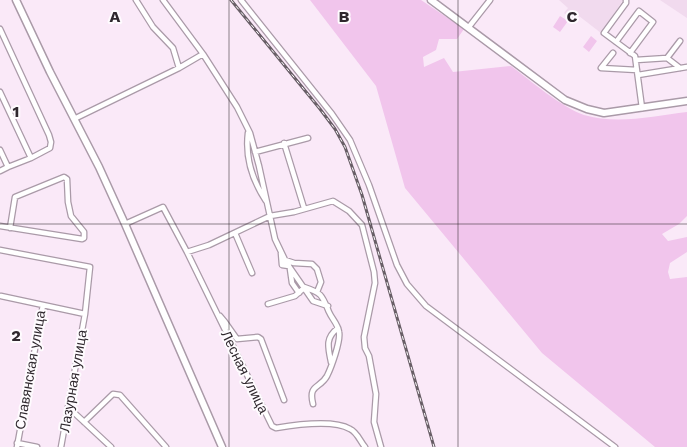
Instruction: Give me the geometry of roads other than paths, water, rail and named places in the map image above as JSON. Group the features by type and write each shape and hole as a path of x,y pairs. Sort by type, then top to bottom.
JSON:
{"street":[{"path":"16,0 99,167 222,447"},
{"path":"136,0 153,27 173,48 179,68"},
{"path":"163,0 203,54 237,107 255,152 276,239 285,260 313,301 328,306"},
{"path":"240,0 332,114 350,140 370,185 397,265 407,284 426,306 616,447"},
{"path":"431,0 564,100 586,109 604,113 687,100"},
{"path":"468,28 490,0"},
{"path":"626,0 626,3 604,33 635,56 642,108"},
{"path":"616,42 639,11 653,22 630,53"},
{"path":"0,29 51,142 50,148 0,171"},
{"path":"667,58 680,41"},
{"path":"613,53 601,68 637,72 687,67"},
{"path":"74,119 179,68 203,54"},
{"path":"636,60 667,58 680,68"},
{"path":"0,92 31,158"},
{"path":"248,131 246,146 249,164 260,192 268,204"},
{"path":"255,152 308,138"},
{"path":"284,143 304,208"},
{"path":"0,150 8,168"},
{"path":"0,226 10,228 82,239 84,238 84,232 71,216 67,179 64,177 15,197 10,228"},
{"path":"187,252 208,245 270,216 333,201 349,211 362,225 374,272 375,283 364,337 376,394 374,422 382,447"},
{"name":"Лесная улица","path":"125,224 163,207 272,426 276,428 311,423 348,427 355,432 364,447"},
{"path":"235,233 252,273"},
{"name":"Лазурная улица","path":"0,250 90,267 85,314 61,447"},
{"path":"281,251 282,265 290,267"},
{"path":"285,260 294,263 312,264 317,269 321,282 317,292"},
{"path":"290,267 292,283 298,293"},
{"path":"303,287 317,292 324,298 338,328 339,339 328,376 312,390 313,404"},
{"path":"268,304 295,296 303,287"},
{"name":"Славянская улица","path":"0,297 43,304 17,445"},
{"name":"Лазурная улица","path":"43,304 85,314"},
{"path":"216,314 226,322 237,339 258,337 260,339 284,400"},
{"path":"331,364 328,338 338,328"},
{"path":"84,422 113,394 117,394 120,395 166,447"},
{"path":"68,408 110,447"},
{"path":"17,445 37,447"}],"railway":[{"path":"231,0 320,109 335,129 345,147 362,195 434,447"}]}
